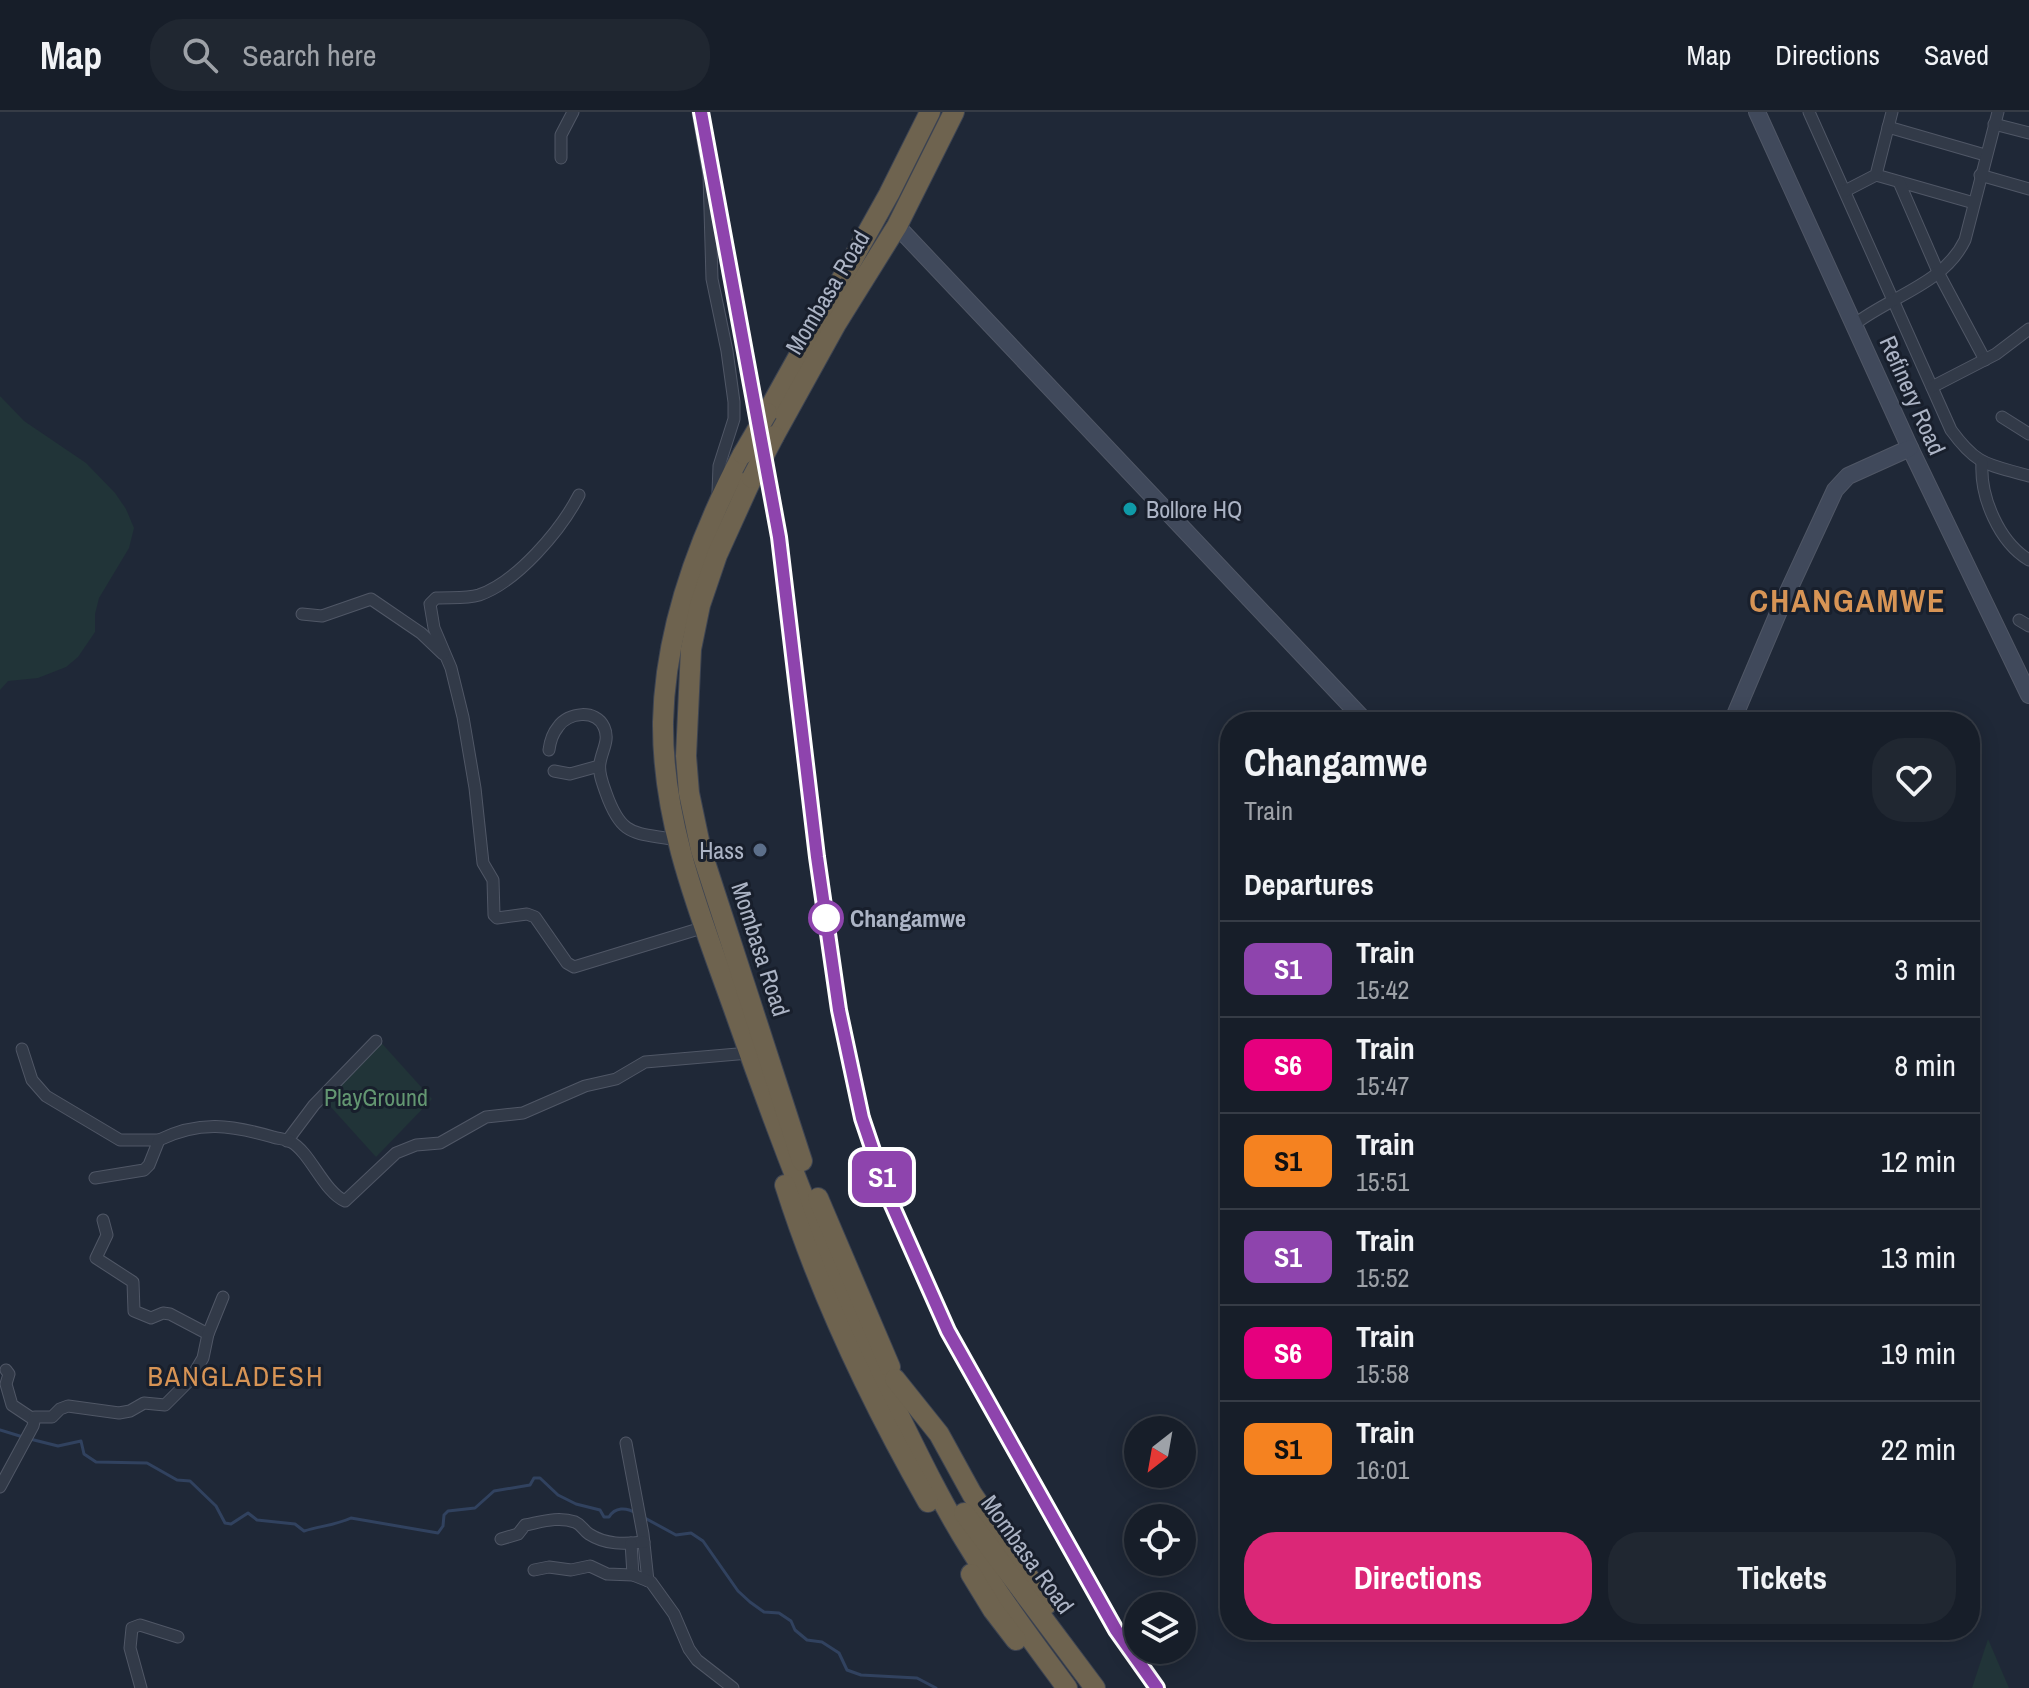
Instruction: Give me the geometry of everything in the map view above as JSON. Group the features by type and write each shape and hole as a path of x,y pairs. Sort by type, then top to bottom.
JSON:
{"highway":[{"name":"Mombasa Road","path":"930,112 889,194 718,501 678,613 667,672 663,723 667,798 676,840 749,1053 847,1308 937,1490 979,1563 1067,1688"},
{"name":"Mombasa Road","path":"954,112 897,226 836,324 774,436 717,555 700,605 691,649 686,756 689,793 701,850 804,1167 895,1379 970,1524 1095,1688"},
{"path":"760,1084 772,1143 799,1228 822,1288 895,1444 993,1610 1052,1688"},
{"path":"895,1379 939,1434 972,1494 1064,1630 1110,1688"}],"street":[{"path":"561,158 561,135 573,112"},
{"path":"698,112 709,175 712,279 734,402 734,419 719,466 718,501"},
{"name":"Refinery Road","path":"1757,112 1910,448 2029,695"},
{"path":"1809,112 1951,430 1968,453 1982,463 2029,476"},
{"path":"1876,175 1892,112"},
{"path":"1855,324 1939,274 1958,253 1996,118 2029,133"},
{"path":"1888,127 1985,155"},
{"path":"1845,191 1876,175 1974,203"},
{"path":"1980,175 2029,189"},
{"path":"1899,182 1939,274 1985,360"},
{"path":"897,226 1357,712"},
{"path":"1932,387 1985,360 2029,329"},
{"path":"2002,417 2029,434"},
{"path":"1736,712 1835,490 1848,476 1910,448"},
{"path":"1982,463 1981,482 1994,515 2007,540 2029,560"},
{"path":"579,495 556,531 504,583 474,596 433,600 430,607 463,717 483,863 493,880 495,917 527,914 535,917 567,963 574,967 705,927"},
{"path":"302,614 317,617 329,615 371,599 421,633 447,657"},
{"path":"549,750 556,728 565,720 578,715 597,717 603,724 607,739 599,766 613,810 624,827 676,840"},
{"path":"554,771 570,774 599,766"},
{"path":"287,1141 314,1105 376,1041"},
{"path":"22,1049 32,1080 50,1099 120,1140 159,1140 186,1129 209,1126 242,1129 287,1141 294,1144 343,1201 396,1153 416,1145 440,1143 486,1117 523,1113 585,1086 616,1079 645,1062 749,1053"},
{"path":"95,1178 144,1170 159,1140"},
{"path":"103,1220 107,1235 96,1258 133,1282 134,1311 151,1318 163,1313 170,1314 208,1334"},
{"path":"6,1370 9,1374 4,1388 13,1407 33,1419 54,1416 68,1406 119,1413 144,1403 162,1407 193,1374 206,1351 208,1334 223,1297"},
{"path":"0,1487 33,1426 33,1419"},
{"path":"626,1443 638,1498 648,1581"},
{"path":"501,1539 518,1534 525,1525 561,1519 579,1524 586,1533 603,1541 631,1543 644,1538"},
{"path":"631,1543 633,1575"},
{"path":"534,1570 549,1567 571,1570 590,1566 607,1574 633,1575 648,1581 674,1614 697,1660 733,1688"},
{"path":"141,1688 130,1648 132,1628 140,1625 178,1637"}],"green space":[{"path":"0,396 24,421 86,463 115,493 134,528 129,548 99,598 95,632 78,657 66,667 38,678 8,681 0,690"},
{"name":"PlayGround","path":"377,1038 432,1099 376,1157 321,1096"},
{"path":"1988,1639 2009,1688 1972,1688"}],"waterway":[{"path":"0,1430 23,1437"},
{"path":"30,1439 58,1446 81,1441 84,1454 96,1462 147,1463 177,1480 190,1481 216,1506 225,1523 231,1524 248,1513 257,1520 295,1524 304,1531 351,1518 438,1533 448,1511 475,1508 494,1491 530,1485 534,1478 540,1478 558,1495 576,1504 600,1510 604,1517 621,1509 636,1513"},
{"path":"643,1517 676,1535 691,1533 703,1541 738,1591 750,1602 764,1612 779,1613 791,1621 795,1630 807,1640 822,1642 839,1653 847,1670 861,1675 917,1678 936,1688"}],"railway":[{"path":"701,112 779,537 817,857 839,1010 862,1118 889,1198 948,1331 1116,1630 1157,1688"}],"train":[{"name":"S1","path":"701,112 779,537 817,857 839,1010 862,1118 889,1198 948,1331 1116,1630 1157,1688"}],"place":[{"name":"Bollore HQ","path":"1130,509"},
{"name":"Hass","path":"760,850"},
{"name":"Changamwe","path":"826,918"}],"district":[{"name":"CHANGAMWE","path":"1848,600"},
{"name":"BANGLADESH","path":"236,1376"}]}
